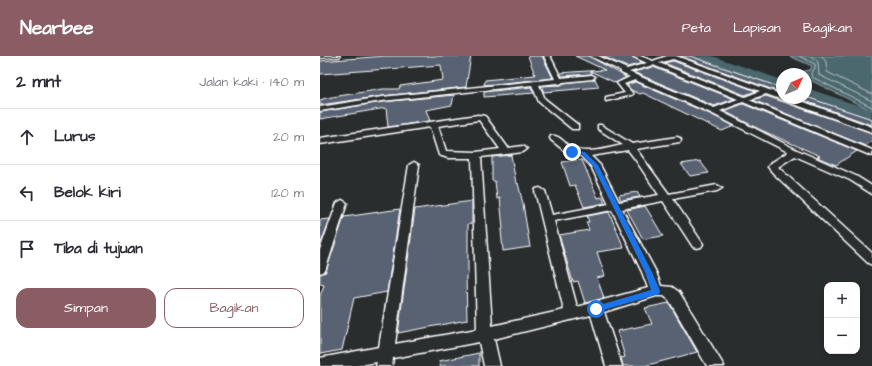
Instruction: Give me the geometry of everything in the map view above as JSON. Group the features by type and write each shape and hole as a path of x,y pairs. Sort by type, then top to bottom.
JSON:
{"street":[{"path":"547,56 560,82"},
{"path":"592,56 625,70 672,57 776,95"},
{"path":"635,56 744,99 755,105 871,152"},
{"path":"625,70 623,72 634,78 714,111 794,152 853,178 872,191"},
{"path":"320,109 382,99 560,82 592,77"},
{"path":"610,98 629,94 620,83 634,78"},
{"path":"535,84 542,100 575,127"},
{"path":"714,111 767,91"},
{"path":"802,104 872,130"},
{"path":"320,140 344,138 476,117 481,118 506,151"},
{"path":"433,124 442,153 448,155 476,156 523,149"},
{"path":"601,127 629,146 639,157 698,244"},
{"path":"554,138 569,150 584,154 629,146 677,140"},
{"path":"794,152 773,167 872,260"},
{"path":"584,154 596,165 656,291"},
{"path":"476,156 485,334 492,366"},
{"path":"384,366 414,165"},
{"path":"547,219 718,188"},
{"path":"540,191 572,315"},
{"path":"320,268 342,203"},
{"path":"320,366 485,334 572,315 656,291 667,291 674,296 716,366"},
{"path":"596,309 614,366"}],"lane":[{"path":"320,57 339,56"}],"water":[{"path":"789,56 872,56 872,111 812,81 812,66"}],"building":[{"path":"386,56 471,56 466,87 382,96 320,105 320,100 326,98 383,89 399,89 400,86 443,80 441,65 320,74 320,61"},
{"path":"528,56 542,56 553,78 484,85 485,80 535,75"},
{"path":"575,56 589,56 626,77 616,83 590,71 592,74 562,76 560,73 572,72 605,70"},
{"path":"602,56 631,56 643,63 627,67"},
{"path":"680,56 690,56 776,86 776,91"},
{"path":"673,61 756,91 745,95 664,63"},
{"path":"653,67 734,99 714,106 633,72"},
{"path":"595,79 599,87 544,92 541,86 561,85 564,83"},
{"path":"635,82 710,114 734,126 722,131 643,93 640,94 631,90 627,85"},
{"path":"531,87 534,93 484,97 484,92"},
{"path":"454,95 452,105 426,110 430,121 388,127 386,108 320,119 320,112 382,102"},
{"path":"766,96 776,99 776,104 789,104 872,133 872,141 865,146 753,100"},
{"path":"812,99 872,119 872,125 812,103"},
{"path":"743,104 857,151 836,165 724,111"},
{"path":"511,155 516,183 518,183 523,204 530,247 503,251 501,230 503,229 500,198 497,199 495,181 492,181 492,157"},
{"path":"582,160 598,198 602,197 605,203 584,207 575,185 570,186 562,162"},
{"path":"700,161 709,173 690,176 681,164"},
{"path":"637,192 640,197 621,200 619,195"},
{"path":"472,201 472,223 468,224 468,275 466,276 467,320 398,333 415,209"},
{"path":"645,206 663,236 643,239 627,210"},
{"path":"400,209 387,292 354,298 342,350 320,354 320,296 324,285 320,284 320,274 326,271 344,217"},
{"path":"609,212 624,248 597,252 605,276 597,278 604,298 585,303 578,281 573,282 559,235 589,230 586,222 589,222 587,216"},
{"path":"330,219 320,246 320,220"},
{"path":"669,303 697,352 644,366 623,366 621,358 625,357 617,331 652,324 645,308"},
{"path":"479,353 479,366 440,366 439,361"}],"waterway":[{"path":"699,56 776,83"},
{"path":"812,95 872,116"}],"route":[{"path":"572,152 584,154 596,165 656,291 596,309"}]}
